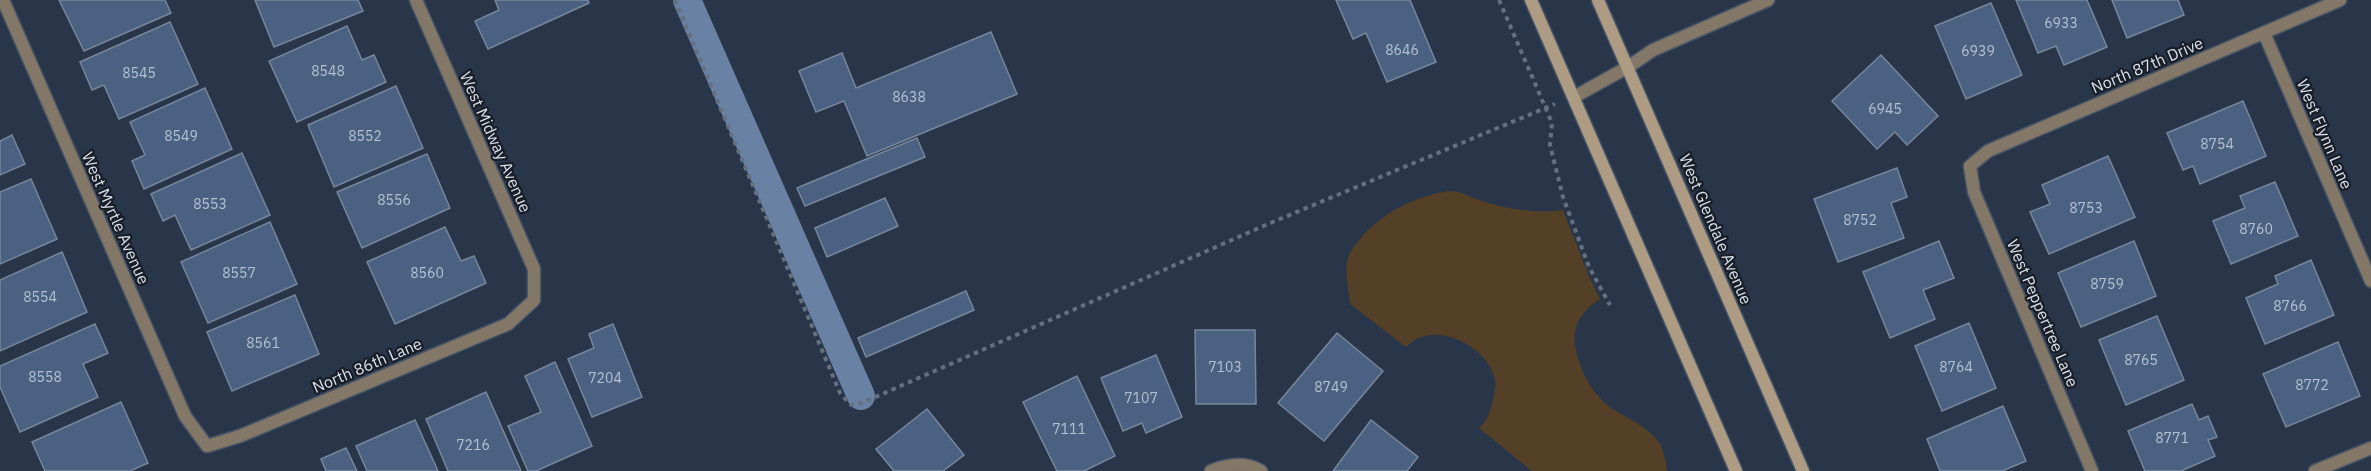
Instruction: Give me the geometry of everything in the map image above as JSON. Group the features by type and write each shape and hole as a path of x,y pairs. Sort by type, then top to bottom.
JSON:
{"main road":[{"path":"1532,0 1736,471"},
{"name":"West Glendale Avenue","path":"1598,0 1803,471"}],"street":[{"name":"West Myrtle Avenue","path":"3,0 185,417 207,446"},
{"name":"West Midway Avenue","path":"416,0 534,269 534,300"},
{"path":"1574,97 1628,67 1653,50 1768,0"},
{"name":"North 87th Drive","path":"1970,166 1988,152 2340,0"},
{"name":"West Flynn Lane","path":"2264,33 2371,281"},
{"name":"West Peppertree Lane","path":"1970,166 1974,192 2092,471"},
{"name":"North 86th Lane","path":"207,446 240,436 508,324 534,300"},
{"path":"2315,471 2371,448"},
{"path":"1211,471 1222,466 1249,464 1261,471"}],"path":[{"path":"675,0 840,393 851,405 862,403 1268,224 1574,97"},
{"path":"1499,0 1552,123 1550,145 1563,197 1589,267 1610,305"}],"shaded area":[{"path":"1448,191 1510,208 1532,211 1563,210 1600,299 1582,315 1575,331 1579,363 1589,384 1601,399 1615,411 1654,436 1663,450 1667,471 1532,471 1479,428 1489,414 1495,386 1494,376 1480,354 1469,345 1443,335 1429,335 1417,339 1406,347 1350,304 1348,258 1363,235 1382,218 1402,206"}],"building":[{"path":"59,0 165,0 171,13 84,51"},
{"path":"255,0 358,0 363,11 274,47"},
{"path":"495,0 588,0 589,3 488,49 475,21 499,10"},
{"path":"1336,0 1410,0 1436,62 1387,82 1366,33 1353,39"},
{"path":"2016,0 2087,0 2107,47 2064,65 2056,46 2038,53"},
{"path":"2112,0 2178,0 2184,15 2127,38"},
{"path":"1991,3 2022,75 1966,99 1935,26"},
{"path":"170,22 198,84 119,119 104,85 92,90 80,62"},
{"path":"347,26 362,60 374,55 386,82 297,122 269,61"},
{"path":"991,32 1017,94 867,156 844,101 816,112 799,71 842,53 856,88"},
{"path":"1881,55 1938,116 1907,145 1895,132 1877,149 1832,101"},
{"path":"396,86 423,148 334,187 308,125"},
{"path":"205,88 232,149 144,189 132,161 145,155 130,122"},
{"path":"2243,101 2266,156 2200,184 2193,166 2183,170 2167,133"},
{"path":"12,135 25,164 0,175 0,141"},
{"path":"917,138 925,157 805,206 797,188"},
{"path":"242,153 270,215 191,250 175,215 163,221 151,194"},
{"path":"427,154 450,208 362,248 337,192"},
{"path":"2108,156 2135,217 2049,254 2030,212 2050,204 2042,185"},
{"path":"1897,168 1907,197 1891,203 1904,238 1838,262 1814,199"},
{"path":"31,179 57,239 0,264 0,192"},
{"path":"2275,182 2298,236 2231,264 2213,221 2245,208 2240,196"},
{"path":"885,198 898,226 827,257 815,228"},
{"path":"270,222 297,284 208,323 181,262"},
{"path":"445,227 461,261 474,256 486,283 395,324 367,262"},
{"path":"1939,241 1954,278 1923,290 1935,319 1890,338 1863,272"},
{"path":"2134,241 2156,296 2081,327 2058,273"},
{"path":"62,252 87,312 0,351 0,280"},
{"path":"2311,260 2334,315 2265,344 2246,298 2278,284 2275,276"},
{"path":"966,291 974,310 866,357 858,338"},
{"path":"295,295 319,354 232,391 207,332"},
{"path":"2157,316 2184,380 2126,405 2099,340"},
{"path":"1969,323 1996,388 1942,411 1915,346"},
{"path":"95,324 108,353 83,364 98,397 20,432 0,387 0,366"},
{"path":"613,324 642,397 592,417 568,359 594,348 589,334"},
{"path":"1195,330 1255,330 1256,404 1196,404"},
{"path":"1337,333 1383,371 1324,441 1278,403"},
{"path":"2338,342 2360,396 2286,427 2263,374"},
{"path":"1156,355 1182,417 1146,433 1142,423 1123,431 1101,378"},
{"path":"555,362 592,446 536,471 528,471 508,426 541,412 525,376"},
{"path":"1077,376 1115,456 1084,471 1057,471 1023,402"},
{"path":"486,392 521,471 448,471 426,419"},
{"path":"121,402 148,463 130,471 45,471 32,442"},
{"path":"2192,404 2199,420 2208,416 2217,437 2208,440 2215,456 2181,471 2145,471 2128,431"},
{"path":"2003,406 2026,461 2002,471 1940,471 1927,439"},
{"path":"927,409 964,455 943,471 894,471 876,449"},
{"path":"415,420 438,471 367,471 356,446"},
{"path":"1371,420 1418,457 1407,471 1333,471"},
{"path":"346,448 357,471 326,471 321,459"}],"waterway":[{"path":"687,0 861,396"}]}
